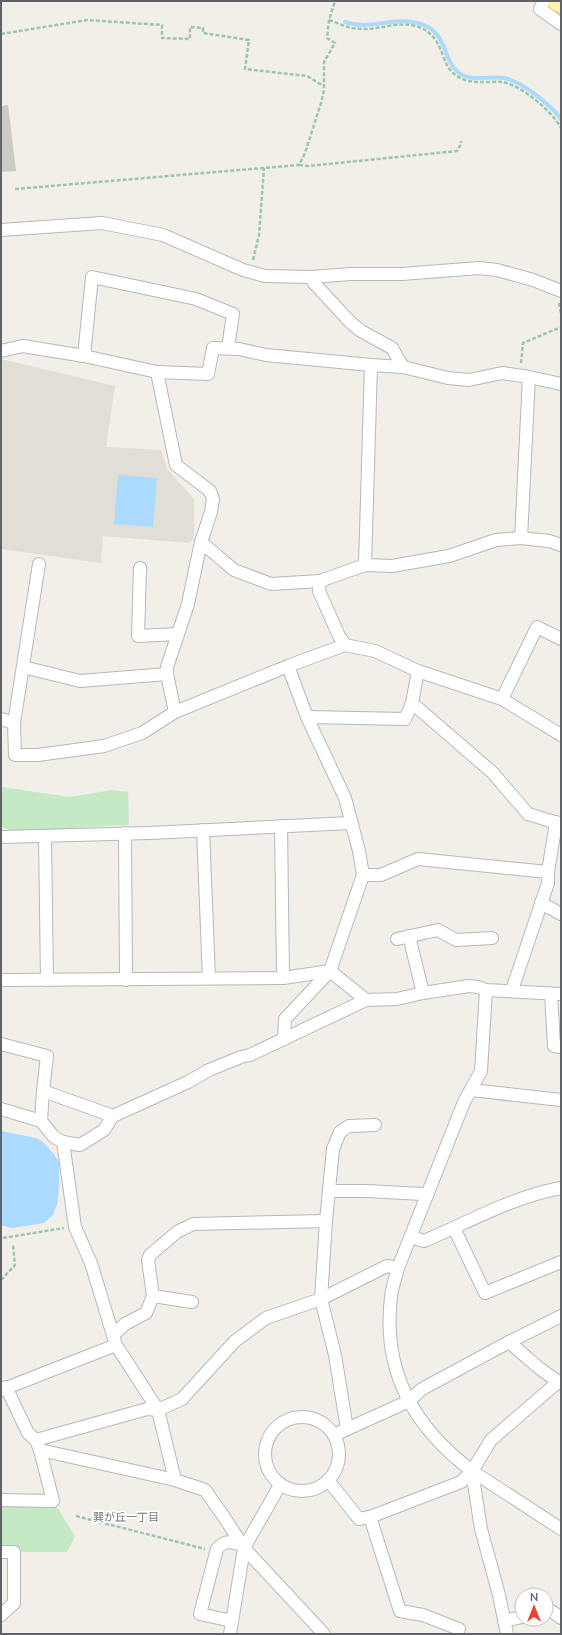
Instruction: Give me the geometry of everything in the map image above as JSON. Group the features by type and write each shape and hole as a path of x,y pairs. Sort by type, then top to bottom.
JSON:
{"main road":[{"path":"557,1 561,3"}],"street":[{"path":"544,1 540,9 561,24"},
{"path":"1,230 102,223 163,235 243,270 265,276 311,277 351,274 402,274 479,268 497,270 534,280 561,291"},
{"path":"84,356 92,277 196,299 233,314 228,348"},
{"path":"311,277 314,283 351,323 361,331 392,348 403,367"},
{"path":"1,351 23,346 84,356 157,372 208,374 214,348 228,348 266,355 403,367 448,378 469,380 502,373 561,384"},
{"path":"365,565 371,365"},
{"path":"157,372 176,465 210,491 213,499 211,512 201,542 188,604 167,667 167,674 175,712"},
{"path":"521,538 524,376"},
{"path":"201,542 234,570 271,584 320,581 365,565 400,565 449,556 496,540 521,538 549,541 561,545"},
{"path":"39,564 14,723 15,755 38,756 104,746 142,734 175,712 288,666 345,645 375,651 418,671 502,699 561,735"},
{"path":"140,568 138,636 178,634"},
{"path":"320,581 319,591 339,636 345,645"},
{"path":"502,699 537,627 561,639"},
{"path":"284,1039 285,1019 330,971 363,875 359,851 350,823 345,798 308,717 288,666"},
{"path":"23,667 80,681 167,674"},
{"path":"308,717 406,719 412,703 418,671"},
{"path":"412,703 493,773 528,814 559,823 548,872 548,883 512,990"},
{"path":"1,719 14,723"},
{"path":"1,837 45,837 350,823"},
{"path":"281,826 283,978"},
{"path":"203,830 209,978"},
{"path":"125,833 126,980"},
{"path":"45,837 48,980"},
{"path":"363,875 381,875 418,859 548,872"},
{"path":"541,903 561,914"},
{"path":"396,939 438,930 456,940 492,938"},
{"path":"409,936 423,993"},
{"path":"1,980 283,978 330,971 366,1000"},
{"path":"1,1109 41,1121 54,1137 63,1142 80,1145 104,1130 113,1116 188,1082 209,1070 250,1055 366,1000 397,999 423,993 469,986 486,990 512,990 556,994 554,1046 561,1047"},
{"path":"486,990 481,1071 464,1102 398,1268 391,1295 389,1338 397,1374 409,1401 429,1431 459,1461 472,1471 561,1528"},
{"path":"1,1044 47,1056 41,1121"},
{"path":"471,1090 561,1100"},
{"path":"43,1091 113,1116"},
{"path":"347,1429 335,1355 321,1298 326,1221 333,1149 340,1132 349,1126 375,1125"},
{"path":"63,1142 75,1227 91,1263 115,1340 158,1410 175,1480"},
{"path":"411,1237 419,1241 424,1241 488,1211 540,1192 561,1188"},
{"path":"329,1192 367,1191 422,1194 427,1196"},
{"path":"1,1500 53,1501 38,1445 28,1433 4,1389 115,1340 125,1324 146,1313 153,1296 148,1260 150,1255 177,1232 193,1224 326,1221"},
{"path":"454,1228 485,1292 561,1262"},
{"path":"38,1445 147,1409 158,1410 182,1399 235,1341 266,1318 321,1298 387,1266 398,1268"},
{"path":"153,1296 192,1302"},
{"path":"334,1435 409,1401 422,1389 561,1316"},
{"path":"328,1480 359,1519 370,1517 461,1482 472,1471 491,1440 560,1383 539,1368 509,1342"},
{"path":"304,1417 316,1420 326,1426 334,1435 340,1456 337,1467 328,1480 314,1490 291,1490 280,1485 266,1466 265,1454 267,1442 272,1431 281,1423 292,1418 304,1417"},
{"path":"38,1445 175,1480 205,1490 242,1545 324,1634"},
{"path":"472,1471 481,1529 499,1595 507,1634"},
{"path":"230,1634 242,1545 280,1485"},
{"path":"370,1517 400,1611 423,1615 461,1632"},
{"path":"232,1622 200,1614 216,1552 222,1543 227,1541 242,1545"},
{"path":"1,1552 14,1552 14,1603 1,1615"},
{"path":"504,1621 514,1619"}],"path":[{"path":"299,165 305,153 319,110 324,85 324,62 335,43 327,38 329,20 335,1"},
{"path":"1,34 87,20 162,25 162,38 190,38 190,27 203,28 203,33 249,40 245,69 307,76 319,84 324,85"},
{"path":"329,20 344,26 362,29 399,25 418,27 434,36 440,46 447,64 457,76 473,82 504,82 510,84 550,113 557,120 561,128"},
{"path":"15,189 299,165 308,166 457,151 461,141"},
{"path":"250,272 259,235 264,168"},
{"path":"524,376 523,343 561,328"},
{"path":"3,1238 75,1227"},
{"path":"1,1280 15,1265 14,1245"},
{"path":"76,1516 216,1552"}],"shaded area":[{"path":"1,359 115,386 106,447 161,450 167,469 194,499 194,539 189,543 103,536 101,563 1,549"}],"green space":[{"path":"1,787 70,797 112,790 128,792 129,825 71,828 21,834 1,827"},
{"path":"1,1500 53,1501 75,1536 67,1552 1,1552"}],"water":[{"path":"118,475 157,478 153,527 114,524"},
{"path":"1,1131 36,1138 43,1142 54,1154 59,1163 58,1202 53,1215 44,1223 12,1228 1,1225"}],"building":[{"path":"8,105 16,171 1,172 1,106"}],"waterway":[{"path":"345,22 370,25 404,21 418,23 428,27 440,39 453,67 459,73 464,76 475,78 504,78 511,80 535,94 561,119"}],"district":[{"name":"巽が丘一丁目","path":"126,1517"}]}
